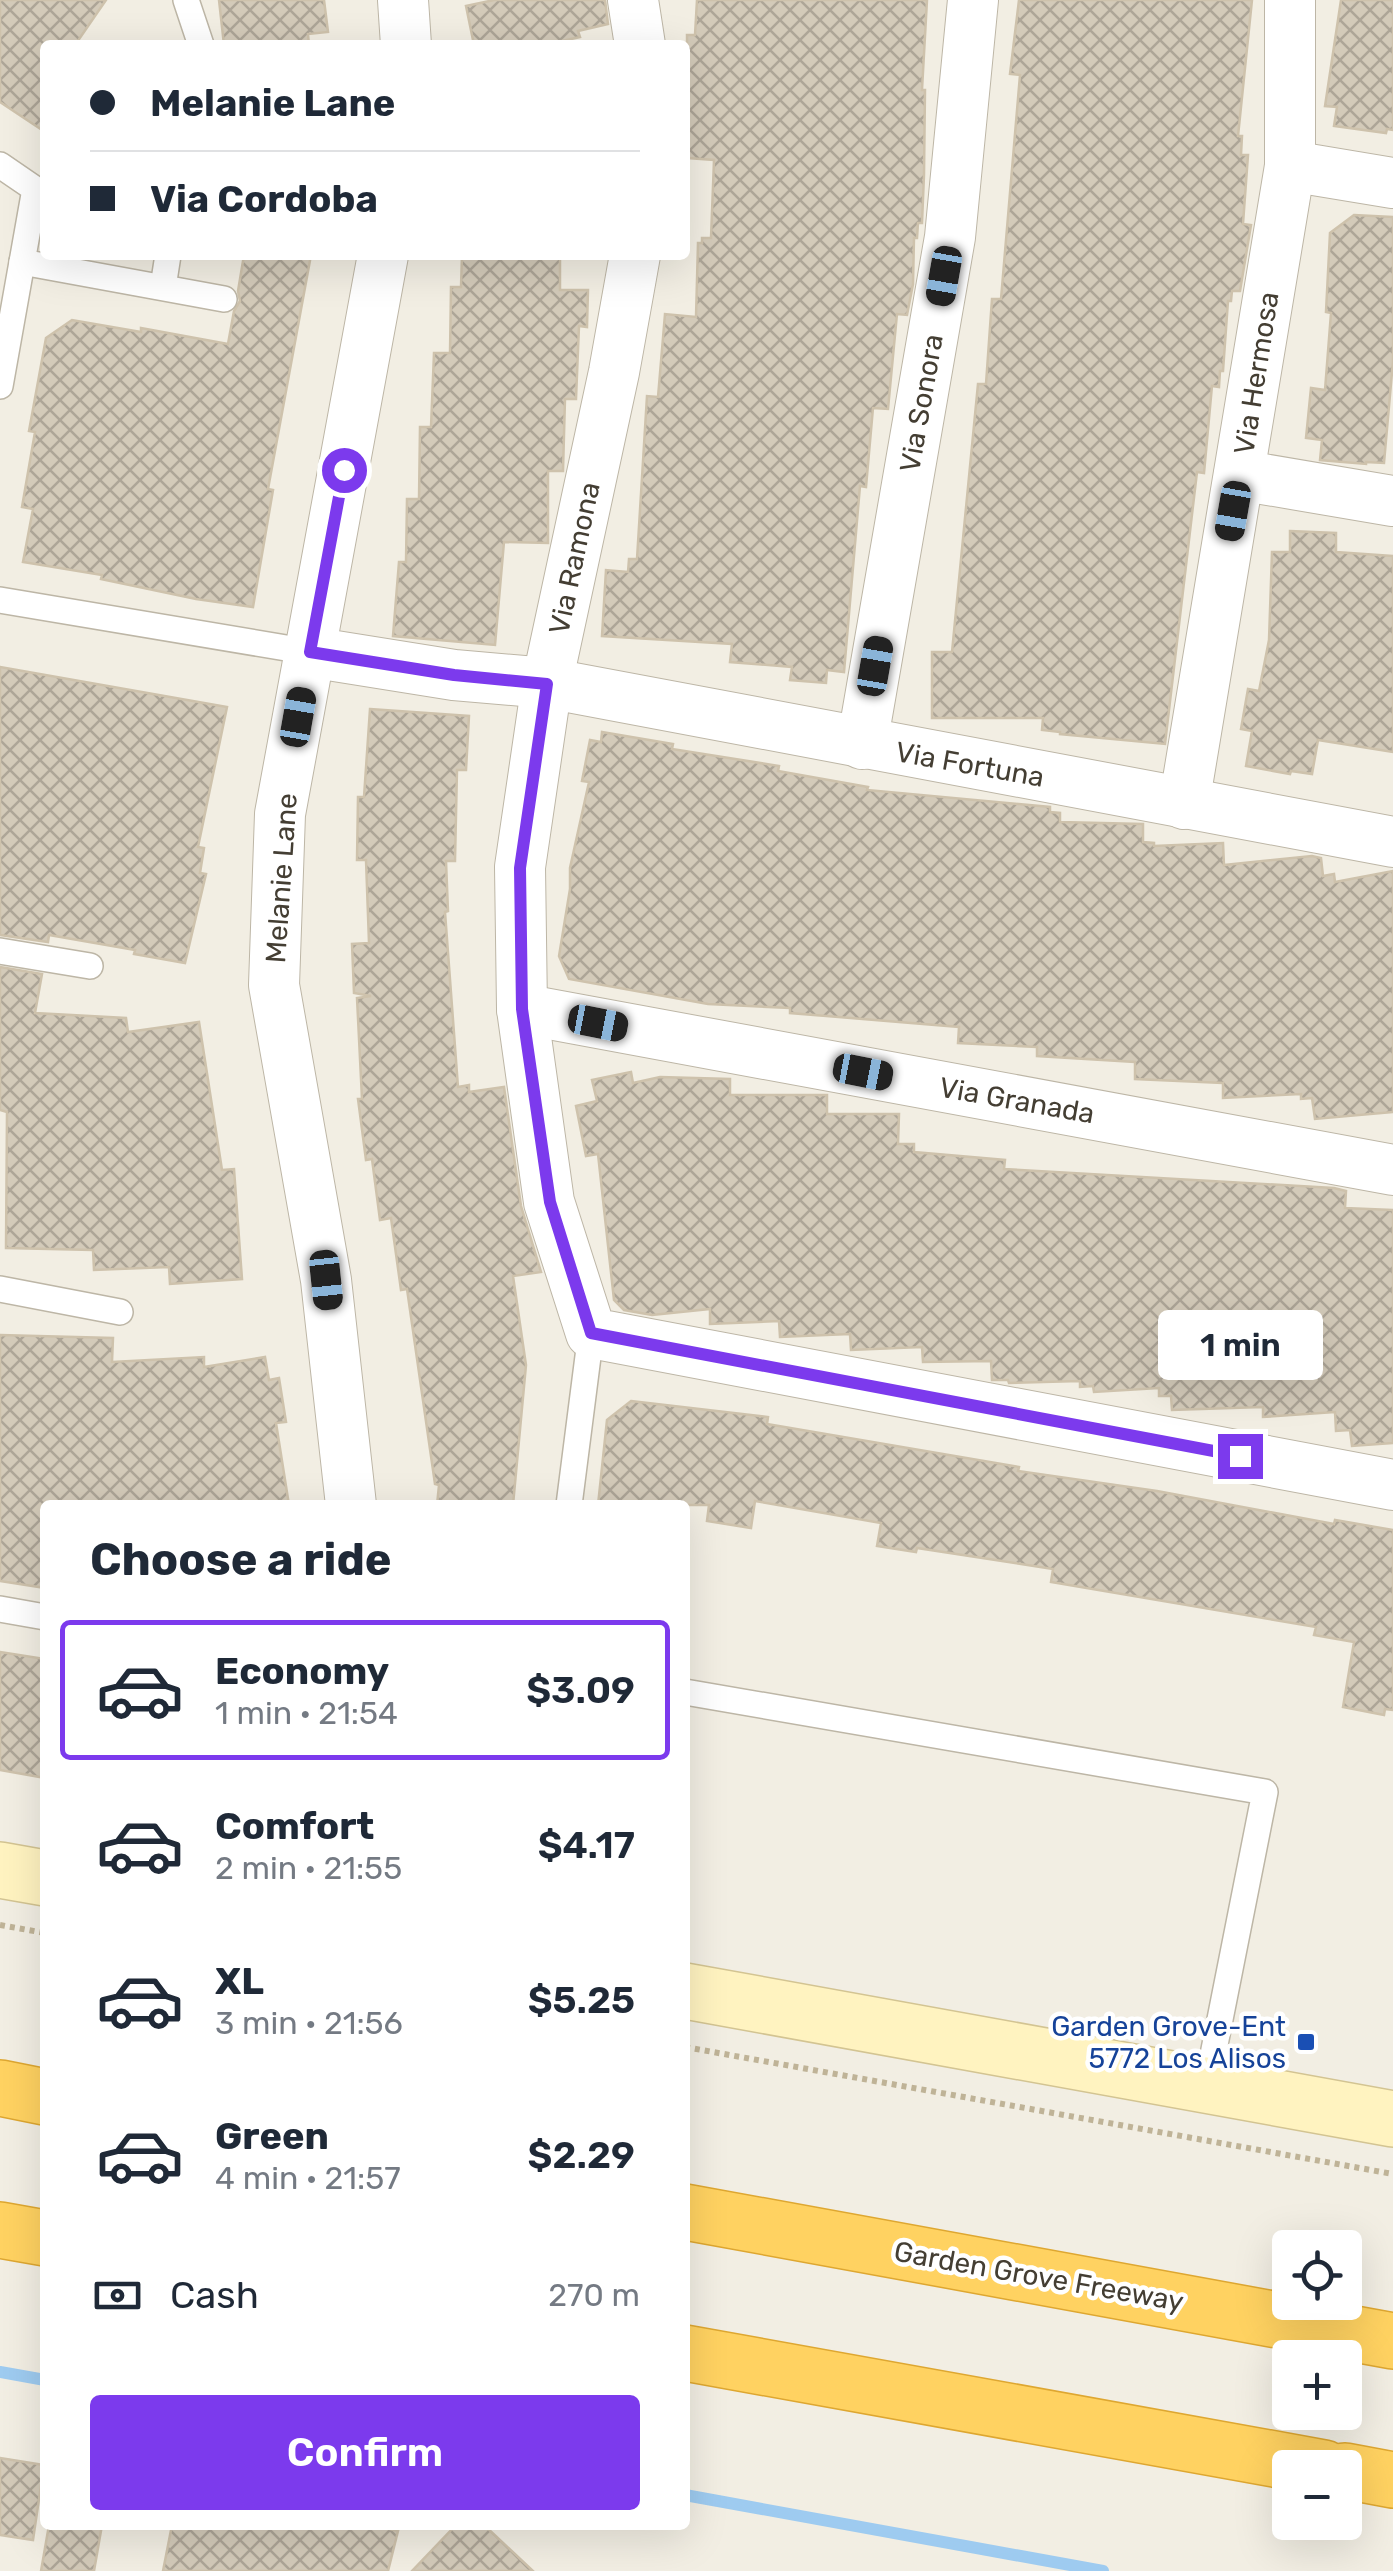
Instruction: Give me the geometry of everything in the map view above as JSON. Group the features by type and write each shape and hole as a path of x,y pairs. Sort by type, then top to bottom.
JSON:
{"highway":[{"path":"0,2088 40,2095"},
{"name":"Garden Grove Freeway","path":"690,2213 1393,2340"},
{"path":"0,2230 40,2237"},
{"path":"690,2354 1272,2459"},
{"path":"1362,2474 1393,2480"}],"main road":[{"path":"0,1870 40,1877"},
{"path":"690,1992 1393,2119"}],"street":[{"path":"403,0 406,40"},
{"path":"632,0 639,40"},
{"name":"Via Sonora","path":"862,744 950,237 972,0"},
{"name":"Via Hermosa","path":"1184,804 1290,166 1290,0"},
{"path":"1290,166 1393,183"},
{"name":"Melanie Lane","path":"350,1500 326,1280 274,985 280,814 383,260"},
{"name":"Via Ramona","path":"591,1333 550,1202 522,1009 520,868 547,684 634,260"},
{"path":"1240,474 1393,501"},
{"name":"Via Fortuna","path":"310,652 454,675 547,684 1393,842"},
{"name":"Via Granada","path":"522,1009 1393,1170"},
{"path":"591,1333 1393,1486"}],"lane":[{"path":"186,0 199,40"},
{"path":"0,165 35,189 0,386"},
{"path":"163,287 167,260"},
{"path":"22,262 224,299"},
{"path":"0,600 310,652"},
{"path":"0,951 90,966"},
{"path":"0,1289 120,1312"},
{"path":"570,1500 591,1333"},
{"path":"0,1609 40,1616"},
{"path":"690,1693 1266,1792 1206,2085"}],"path":[{"path":"0,1924 40,1932"},
{"path":"690,2048 1393,2174"}],"building":[{"path":"0,0 106,0 78,40 40,40 40,129 0,102"},
{"path":"219,0 324,0 328,32 308,34 309,40 223,40"},
{"path":"494,0 605,0 608,24 578,31 580,37 566,40 473,40 466,6"},
{"path":"697,0 927,0 922,223 918,223 914,238 913,284 907,315 897,314 888,409 873,408 866,487 860,486 844,672 827,670 826,683 790,680 792,667 730,662 732,644 602,636 606,570 628,572 629,559 637,559 647,396 658,397 665,314 696,317 698,243 702,243 702,238 711,238 714,160 690,158 687,35 695,35"},
{"path":"1019,0 1252,0 1238,136 1242,136 1241,155 1248,155 1243,224 1251,225 1240,291 1232,291 1228,301 1223,371 1219,387 1212,386 1204,473 1197,472 1165,744 1060,734 1042,730 1043,718 932,718 932,652 952,652 978,384 986,384 992,299 1001,299 1020,75 1010,74"},
{"path":"1341,0 1393,0 1393,130 1387,129 1386,133 1334,126 1337,107 1325,106"},
{"path":"1354,215 1393,217 1393,361 1384,463 1320,460 1322,440 1306,438 1311,388 1325,390 1331,313 1326,312 1330,233"},
{"path":"243,260 310,260 268,489 273,490 253,607 196,599 101,579 102,575 23,562 33,509 22,507 35,432 29,431 46,338 72,320 228,344 234,311 240,301"},
{"path":"462,260 560,260 560,290 588,290 587,327 579,326 576,399 565,399 563,471 548,471 548,543 504,542 495,645 393,636 399,562 406,562 407,499 419,499 420,427 431,427 434,353 450,353 451,287 461,287"},
{"path":"1290,531 1336,533 1336,552 1393,556 1393,752 1318,740 1312,774 1246,766 1252,731 1241,729 1248,689 1259,691 1269,640 1272,552 1290,552"},
{"path":"0,667 227,707 198,847 204,848 200,873 206,874 185,963 49,935 48,942 0,935"},
{"path":"370,709 469,716 466,770 457,770 455,861 446,861 445,912 458,1087 469,1085 469,1092 504,1087 521,1206 541,1272 513,1276 526,1365 513,1500 438,1500 439,1485 435,1484 407,1289 401,1290 391,1218 380,1220 372,1159 366,1160 358,1099 362,1099 357,998 371,996 354,993 352,944 369,943 366,860 357,860 358,797 364,797"},
{"path":"602,732 673,744 672,749 779,766 778,771 868,787 867,790 1050,807 1050,812 1060,813 1060,822 1143,824 1143,842 1154,846 1223,843 1224,865 1312,856 1321,858 1323,876 1334,874 1335,882 1393,871 1393,1112 1315,1119 1312,1098 1301,1099 1301,1094 1223,1098 1223,1083 1135,1079 1135,1062 1037,1056 1037,1047 958,1043 959,1027 790,1013 790,1008 708,1004 569,979 559,956 570,868 589,782 582,781 590,740 601,742"},
{"path":"0,967 42,974 35,1013 126,1018 128,1032 199,1022 222,1170 234,1169 242,1279 170,1284 169,1267 94,1270 93,1250 6,1248 7,1112 0,1110"},
{"path":"631,1072 633,1083 660,1077 730,1079 730,1095 827,1095 827,1114 899,1114 898,1144 914,1144 914,1152 1005,1160 1004,1169 1334,1188 1346,1191 1345,1208 1393,1210 1393,1443 1352,1446 1350,1430 1336,1431 1335,1412 1263,1417 1263,1407 1172,1410 1171,1396 1159,1396 1159,1388 1094,1392 1093,1386 1080,1387 1080,1381 1009,1383 992,1380 991,1361 923,1362 922,1347 851,1350 850,1334 780,1337 779,1321 710,1324 710,1309 652,1315 624,1310 614,1300 598,1154 586,1156 576,1106 597,1101 592,1080"},
{"path":"0,1335 113,1338 112,1362 204,1357 204,1367 265,1357 269,1380 279,1378 286,1422 276,1423 288,1500 40,1500 40,1587 0,1581"},
{"path":"631,1401 768,1417 767,1424 1019,1467 1018,1471 1157,1491 1334,1524 1335,1520 1393,1530 1393,1710 1385,1709 1384,1715 1343,1707 1354,1642 1314,1635 1316,1627 1051,1582 1053,1569 917,1548 916,1552 877,1546 881,1523 755,1501 751,1528 707,1521 709,1505 690,1505 690,1500 599,1500 607,1420"},
{"path":"0,1652 40,1658 40,1777 0,1770"},
{"path":"0,2458 40,2464 33,2540 0,2535"},
{"path":"48,2530 101,2530 94,2571 41,2571"},
{"path":"171,2530 398,2531 388,2571 163,2571"},
{"path":"451,2530 489,2530 533,2571 412,2571"}],"waterway":[{"path":"0,2372 40,2379"},
{"path":"690,2496 1103,2571"}],"place":[{"name":"Garden Grove-Ent 5772 Los Alisos","path":"1306,2042"}],"route":[{"path":"344,470 310,652 454,675 547,684 520,868 522,1009 550,1202 591,1333 1240,1456"}]}
